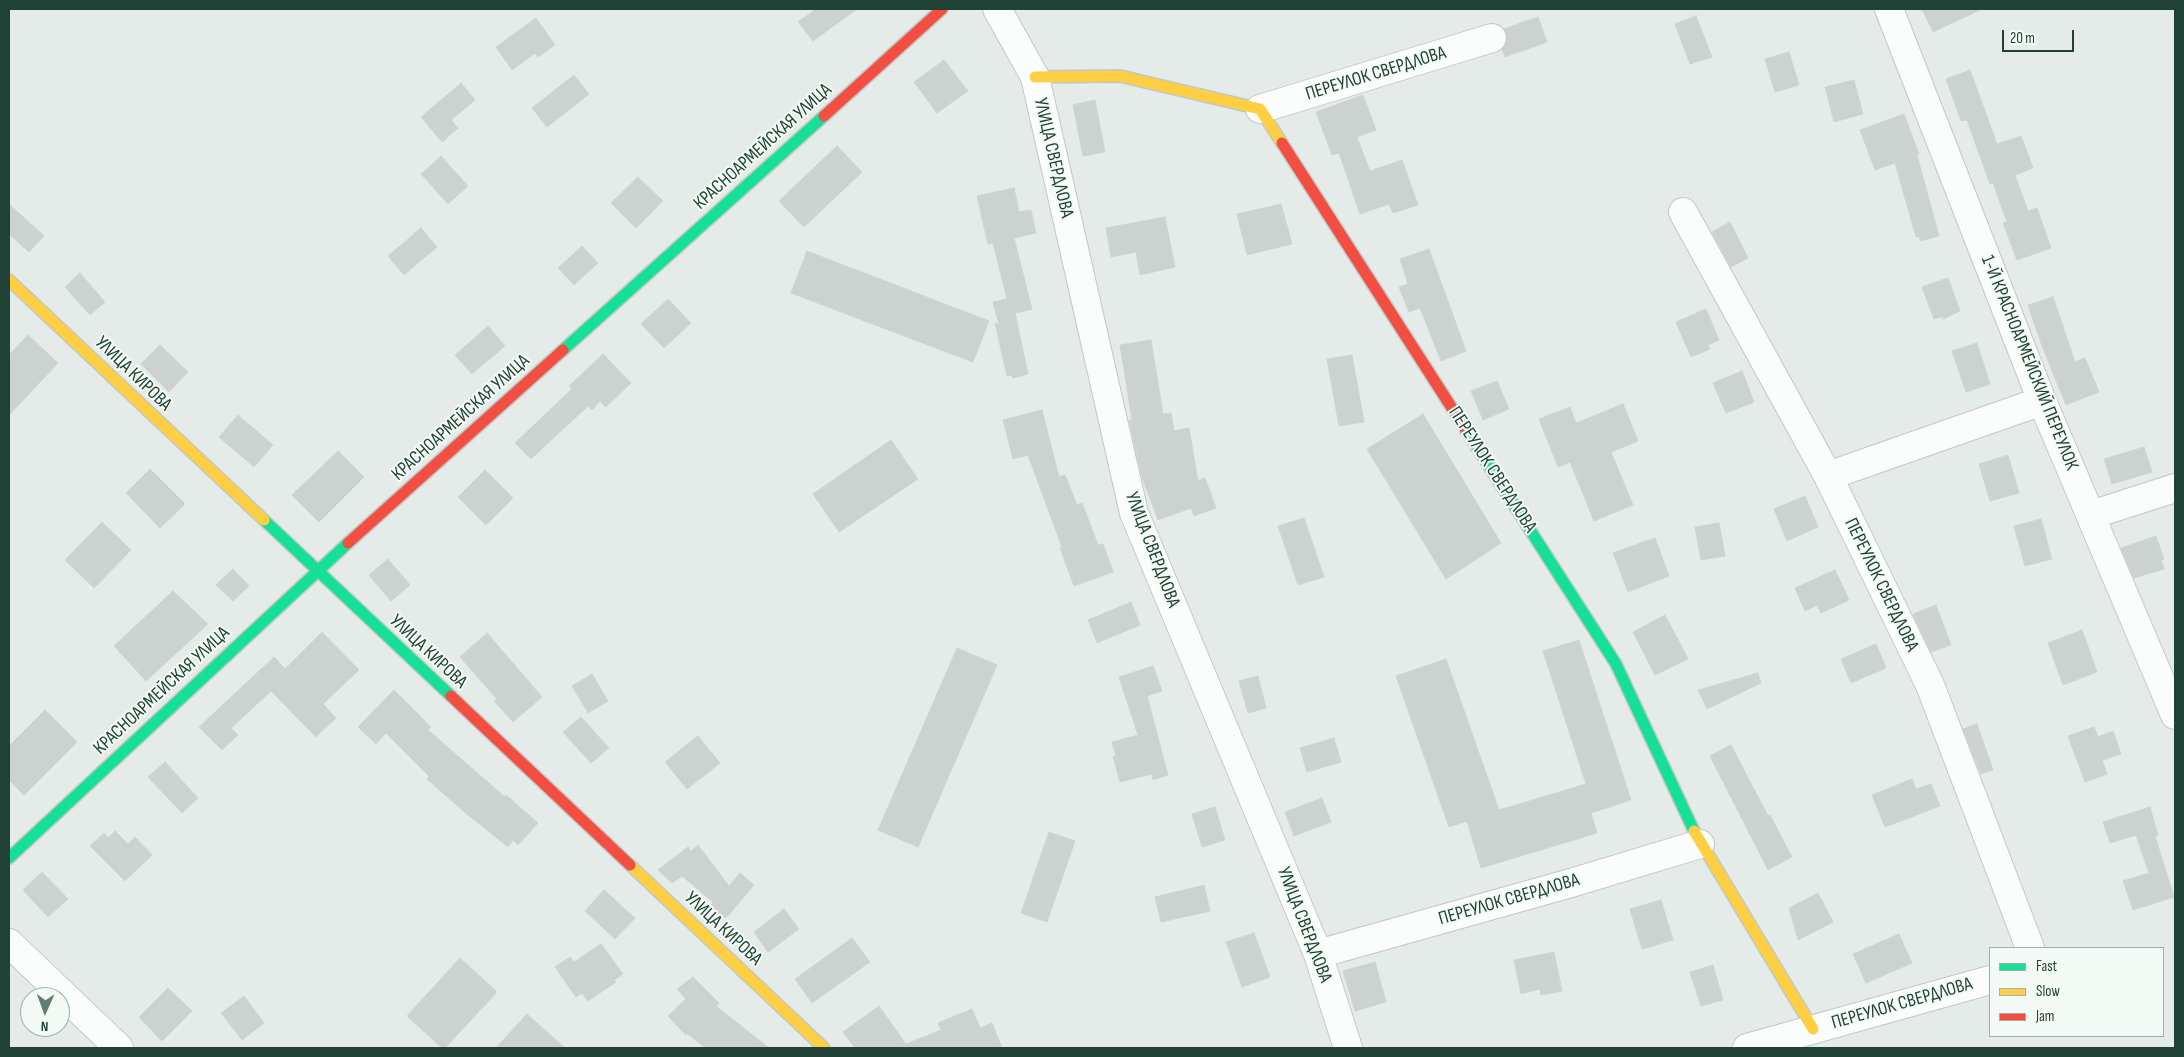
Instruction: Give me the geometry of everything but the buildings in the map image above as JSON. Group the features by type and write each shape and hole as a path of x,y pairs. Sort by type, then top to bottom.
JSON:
{"street":[{"name":"КРАСНОАРМЕЙСКАЯ УЛИЦА","path":"9,858 316,572 942,9"},
{"name":"УЛИЦА СВЕРДЛОВА","path":"997,9 1035,78 1134,514 1318,954 1348,1048"},
{"name":"1-Й КРАСНОАРМЕЙСКИЙ ПЕРЕУЛОК","path":"1889,9 2042,401 2175,715"},
{"name":"ПЕРЕУЛОК СВЕРДЛОВА","path":"1492,38 1260,109 1616,664 1700,844 1813,1029"},
{"path":"1035,78 1120,76 1260,109"},
{"name":"ПЕРЕУЛОК СВЕРДЛОВА","path":"1683,212 1828,476 1930,685 2030,947"},
{"name":"УЛИЦА КИРОВА","path":"9,280 316,572 824,1048"},
{"path":"1828,476 2042,401"},
{"path":"2091,515 2175,488"},
{"name":"ПЕРЕУЛОК СВЕРДЛОВА","path":"1318,954 1571,883 1700,844"},
{"path":"9,943 119,1048"},
{"name":"ПЕРЕУЛОК СВЕРДЛОВА","path":"1747,1048 1989,980"}],"traffic: fast":[{"path":"563,350 824,116"},
{"path":"1466,430 1616,664 1694,831"},
{"path":"264,520 451,696"},
{"path":"9,858 348,543"}],"traffic: slow":[{"path":"1035,77 1120,76 1260,109 1282,143"},
{"path":"9,280 264,520"},
{"path":"1694,831 1813,1029"},
{"path":"630,865 824,1048"}],"traffic: jam":[{"path":"824,116 942,9"},
{"path":"1282,143 1466,430"},
{"path":"348,543 563,350"},
{"path":"451,696 630,865"}]}
